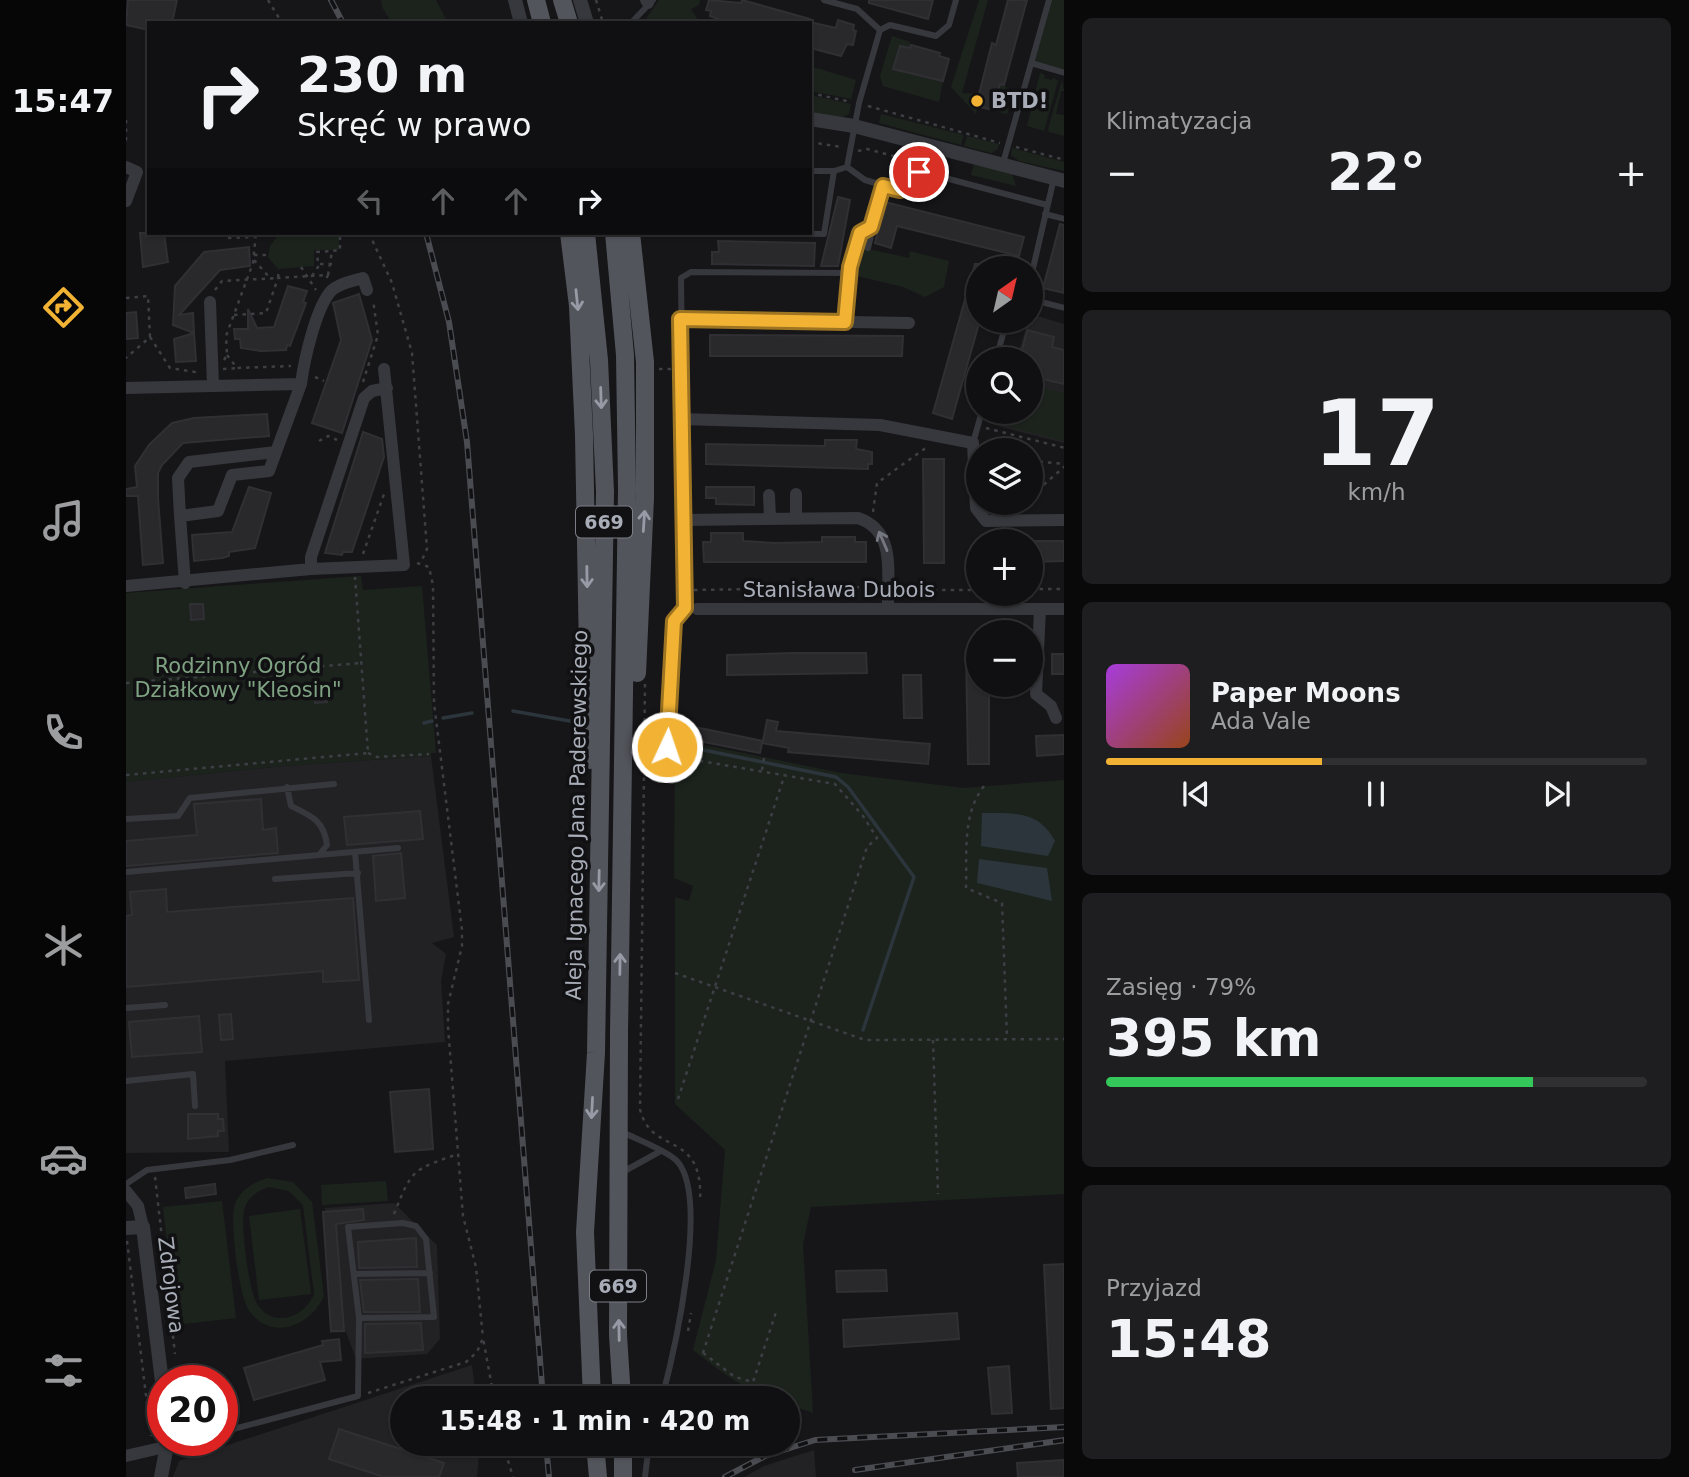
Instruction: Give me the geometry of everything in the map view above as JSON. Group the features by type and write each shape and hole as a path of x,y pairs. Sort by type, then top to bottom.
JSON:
{"main road":[{"path":"536,0 541,21"},
{"path":"562,0 568,21"},
{"path":"569,235 578,306 584,435 589,755 600,813"},
{"name":"Aleja Ignacego Jana Paderewskiego","path":"586,235 599,360 605,492 596,1053 585,1232 591,1386"},
{"name":"669","path":"614,235 626,382 618,1174 618,1335 621,1386"},
{"path":"623,783 634,741 645,498 645,362 631,235"},
{"path":"596,1456 597,1477"},
{"path":"623,1456 623,1477"}],"street":[{"path":"515,0 520,21"},
{"path":"580,0 586,21"},
{"path":"812,119 854,126 1059,180"},
{"path":"126,201 137,170"},
{"path":"180,516 218,511 232,475 270,471 301,384 303,368 324,304 331,291 363,278 367,290"},
{"path":"210,302 213,386"},
{"path":"680,319 909,323"},
{"path":"126,586 185,583 311,569 404,565 384,369"},
{"path":"126,388 301,384"},
{"path":"311,569 311,558 364,398 372,391 387,388"},
{"path":"682,419 880,425 966,442"},
{"path":"185,583 178,478 189,461 276,452"},
{"path":"796,494 796,518"},
{"path":"769,495 770,518"},
{"path":"981,515 986,521 1064,520"},
{"path":"684,520 858,518 872,523 887,546 888,608"},
{"name":"Stanisława Dubois","path":"691,608 1064,609"},
{"path":"1040,610 1035,694 1051,706 1056,718"},
{"name":"Zdrojowa","path":"126,1191 138,1206 143,1227 160,1365"},
{"name":"Zdrojowa","path":"126,1229 143,1227"},
{"path":"126,1456 147,1450"},
{"path":"161,1477 166,1456"}],"lane":[{"path":"824,0 857,9 880,30"},
{"path":"847,167 859,103 880,30 890,25 936,36 949,25 956,0"},
{"path":"1003,164 1049,0"},
{"path":"633,21 649,1"},
{"path":"1031,63 1064,73"},
{"path":"812,170 819,168 834,171 847,167"},
{"path":"847,167 865,180 900,190 919,172 1047,205"},
{"path":"812,234 824,234 834,171"},
{"path":"1036,256 1047,205 1059,180"},
{"path":"868,248 883,186"},
{"path":"1045,214 1064,219"},
{"path":"845,322 850,273 860,233 871,227"},
{"path":"676,757 667,747 673,640 676,616 691,608 684,590 681,278 691,272 850,273"},
{"path":"1043,303 1064,309"},
{"path":"974,438 977,426"},
{"path":"126,819 178,816 190,798 334,784"},
{"path":"287,787 291,806 320,821 325,831 327,845 319,855"},
{"path":"126,872 398,848"},
{"path":"355,852 369,1020"},
{"path":"275,880 358,873"},
{"path":"126,1008 165,1005"},
{"path":"126,1081 193,1073 195,1106"},
{"path":"619,1130 659,1152 667,1153 678,1163 687,1180 689,1232 681,1319 665,1386"},
{"path":"126,1184 147,1170 230,1160 293,1146"},
{"path":"618,1174 659,1152"},
{"path":"238,1428 358,1396 359,1318 348,1227 390,1224 416,1226 426,1240 434,1317 359,1318"},
{"path":"354,1274 430,1273"},
{"path":"645,1477 648,1456"}],"path":[{"path":"268,0 281,21"},
{"path":"596,0 602,21"},
{"path":"812,93 859,103 1064,160"},
{"path":"875,116 877,109"},
{"path":"126,120 126,144"},
{"path":"228,238 255,235 254,258 248,279 226,336 227,355 237,368"},
{"path":"320,264 317,252 340,250 340,235"},
{"path":"370,235 392,283 411,354 427,549 421,562"},
{"path":"301,267 310,276 320,296 332,264 332,251"},
{"path":"254,258 268,255"},
{"path":"254,258 270,278"},
{"path":"320,264 332,264"},
{"path":"310,276 320,264"},
{"path":"234,315 266,313 279,269"},
{"path":"210,302 211,295 222,281 328,275"},
{"path":"362,384 378,335 373,299 370,290 367,290"},
{"path":"126,298 148,296 150,337 170,368 195,372 195,386"},
{"path":"126,358 150,337"},
{"path":"227,355 218,369 297,366 301,384"},
{"path":"653,369 680,369"},
{"path":"977,426 1064,447"},
{"path":"319,441 328,436 341,441"},
{"path":"872,523 877,483 909,458 943,437"},
{"path":"1043,462 1064,465"},
{"path":"1043,485 1064,465"},
{"path":"365,549 386,489"},
{"path":"404,565 421,562 429,567 433,585 434,703 463,930 462,946 448,1004 463,1216 476,1268 482,1338 492,1386"},
{"path":"354,567 368,753"},
{"path":"684,590 887,586 913,590 966,590"},
{"path":"1043,589 1064,589"},
{"path":"126,683 360,663"},
{"path":"645,679 640,1109 645,1125 652,1134 675,1143 692,1158 700,1180 700,1206"},
{"path":"126,775 368,753 377,757 429,754"},
{"path":"676,757 763,768 835,784 863,816 877,838 867,847 813,1021 702,1355 735,1377 753,1382 777,1309"},
{"path":"763,768 764,758"},
{"path":"678,1099 785,774"},
{"path":"984,786 974,800 968,822 966,888 1002,903 1007,1038"},
{"path":"675,973 865,1040 1064,1039"},
{"path":"933,1039 939,1194"},
{"path":"390,1224 407,1181 419,1167 459,1154"},
{"path":"155,1169 172,1326"},
{"path":"126,1229 147,1405"},
{"path":"687,1334 692,1311"},
{"path":"358,1396 466,1362 477,1352 482,1338"},
{"path":"507,1456 513,1477"}],"shaded area":[{"path":"1043,318 1064,324 1064,443 998,426 1043,424 1043,347 1020,347 1025,333 1043,333"},
{"path":"431,756 454,937 432,943 446,954 441,981 445,1042 225,1061 229,1152 126,1153 126,782 284,766"},
{"path":"982,813 1024,815 1041,824 1055,841 1048,856 981,846"},
{"path":"979,859 1047,868 1052,901 977,883"},
{"path":"394,1203 437,1245 440,1339 427,1354 356,1359 346,1332 330,1333 325,1208"},
{"path":"472,1365 475,1386 408,1386"},
{"path":"390,1392 390,1456 479,1456 477,1477 173,1477 179,1461 194,1456 238,1456 238,1442"},
{"path":"814,1450 816,1477 744,1477 764,1466"}],"green space":[{"path":"381,0 436,0 447,21 391,21"},
{"path":"659,0 700,0 699,5 691,9 699,21 644,21"},
{"path":"979,0 988,0 962,93 979,94 976,114 951,87"},
{"path":"1049,0 1064,0 1064,73 1031,63"},
{"path":"892,36 910,42 910,48 899,46 893,69 943,81 939,102 883,86 880,76"},
{"path":"812,67 856,80 851,99 812,91"},
{"path":"1040,73 1045,75 1044,78 1052,80 1053,77 1058,81 1044,131 1027,126"},
{"path":"1062,80 1064,91 1061,91 1056,114 1064,115 1064,136 1049,132 1048,129"},
{"path":"1000,84 1014,91 1007,114 992,111"},
{"path":"812,95 851,104 849,114 842,117 812,114"},
{"path":"881,114 964,135 961,145 879,123"},
{"path":"967,136 999,144 997,150 991,153 964,146"},
{"path":"1012,148 1064,162 1064,171 1019,161 1011,155"},
{"path":"974,164 1012,174 1016,186 971,175"},
{"path":"278,235 339,235 339,250 314,250 314,266 278,269 268,257 270,246"},
{"path":"864,248 909,258 910,251 949,261 944,287 925,297 903,287 857,276"},
{"path":"1043,388 1064,393 1064,441 1010,427 1011,424 1043,424"},
{"name":"Rodzinny Ogród Działkowy \"Kleosin\"","path":"361,576 363,590 422,586 436,753 431,753 431,756 284,766 126,782 126,593"},
{"path":"675,739 841,773 964,788 1064,780 1064,1194 811,1207 803,1244 813,1413 800,1408 800,1386 745,1386 693,1350 716,1260 725,1150 675,1104 675,897 689,901 693,886 674,878"},
{"path":"267,1178 293,1182 312,1202 324,1296 318,1307 300,1322 278,1328 267,1326 248,1309 238,1273 234,1240 235,1204 244,1190","holes":["269,1187 289,1191 303,1205 314,1294 303,1310 287,1318 278,1318 262,1310 253,1295 243,1214 249,1200 261,1190"]},
{"path":"386,1181 388,1201 322,1205 321,1185"},
{"path":"222,1201 236,1318 176,1325 163,1207"},
{"path":"300,1209 311,1294 259,1300 249,1216"}],"building":[{"path":"128,0 177,0 172,21 147,21 147,30 126,25"},
{"path":"709,0 741,3 742,0 810,21 724,21 710,16 711,11 706,10"},
{"path":"869,0 933,0 928,19 869,3"},
{"path":"1008,0 1027,0 1004,85 1000,84 993,110 976,106 992,43 996,45"},
{"path":"838,20 854,25 853,30 856,31 853,45 847,44 841,56 812,49 812,22 836,28"},
{"path":"911,45 940,53 939,56 949,59 943,81 893,69 900,46 910,48"},
{"path":"838,197 850,200 838,266 821,266"},
{"path":"885,202 1024,237 1019,256 897,226 891,248 875,243"},
{"path":"1060,224 1064,225 1064,293 1043,288"},
{"path":"140,233 164,235 168,262 143,267"},
{"path":"718,241 815,243 814,266 712,264 712,252 719,252"},
{"path":"249,247 250,266 220,270 179,315 193,313 194,333 173,325 175,286 204,252"},
{"path":"288,286 307,291 303,302 306,303 290,346 287,345 286,350 261,351 241,348 240,339 235,339 234,329 248,329 248,309 257,328 274,327"},
{"path":"359,294 372,340 342,433 312,423 341,340 333,303"},
{"path":"966,296 966,333 976,333 972,347 966,347 966,370 952,419 933,413"},
{"path":"136,312 138,338 126,339 126,313"},
{"path":"194,333 196,361 176,362 174,339"},
{"path":"1026,333 1054,337 1052,347 1064,350 1064,384 1043,379 1043,347 1023,347"},
{"path":"710,335 903,336 902,356 710,356"},
{"path":"267,414 269,436 183,443 162,465 158,473 158,498 163,563 143,565 138,496 126,496 126,489 137,487 135,466 149,445 172,423 194,418"},
{"path":"363,432 382,439 384,457 352,552 343,552 342,555 325,553"},
{"path":"825,440 857,440 856,449 872,452 872,464 868,464 868,469 706,464 706,444 825,446"},
{"path":"923,459 944,459 944,563 924,563"},
{"path":"249,487 271,493 255,548 229,552 229,556 222,558 194,561 192,535 232,532"},
{"path":"706,487 754,487 754,505 716,504 716,498 706,498"},
{"path":"711,533 743,533 743,541 774,543 822,542 822,537 855,537 855,542 866,542 866,562 704,562 703,542 711,542"},
{"path":"1043,541 1064,541 1064,561 1043,562"},
{"path":"190,604 203,604 204,619 191,620"},
{"path":"866,653 867,673 727,675 727,655"},
{"path":"1052,654 1064,654 1064,674 1052,674"},
{"path":"903,675 921,675 922,718 904,718"},
{"path":"326,688 327,702 315,703 314,689"},
{"path":"967,697 989,697 989,764 968,764"},
{"path":"767,720 778,722 776,731 930,744 928,764 788,752 789,748 762,743 760,753 683,738 685,725 763,741"},
{"path":"1064,735 1064,754 1037,756 1036,736"},
{"path":"261,799 263,830 276,828 278,853 126,866 126,841 197,835 194,804"},
{"path":"420,811 423,839 347,845 344,817"},
{"path":"401,853 405,898 376,901 373,856"},
{"path":"166,889 167,912 353,898 359,980 323,982 323,971 126,987 126,916 132,915 130,892"},
{"path":"231,1014 233,1039 221,1040 219,1015"},
{"path":"199,1016 202,1052 132,1057 129,1022"},
{"path":"429,1089 433,1149 395,1152 390,1092"},
{"path":"188,1114 218,1114 218,1119 223,1119 224,1131 218,1131 218,1136 188,1139"},
{"path":"215,1184 216,1194 186,1198 185,1188"},
{"path":"363,1209 364,1220 336,1224 344,1331 331,1331 323,1212"},
{"path":"416,1238 417,1267 359,1268 358,1242"},
{"path":"1064,1264 1064,1408 1051,1409 1044,1265"},
{"path":"886,1270 887,1291 837,1292 836,1271"},
{"path":"418,1279 420,1312 364,1312 360,1280"},
{"path":"957,1313 959,1339 844,1347 843,1320"},
{"path":"421,1323 423,1350 365,1353 365,1324"},
{"path":"339,1339 341,1360 320,1362 325,1380 254,1400 244,1368 323,1345 322,1341"},
{"path":"1009,1366 1012,1413 992,1414 988,1368"},
{"path":"339,1429 390,1446 390,1456 422,1456 444,1463 439,1477 384,1477 329,1459"},
{"path":"1064,1460 1064,1477 1018,1477 1017,1463"}],"waterway":[{"path":"513,711 581,723"},
{"path":"443,718 472,713"},
{"path":"424,723 432,721"},
{"path":"651,738 657,739"},
{"path":"674,744 836,777 848,787 914,877 863,1030"}],"railway":[{"path":"331,0 342,21"},
{"path":"427,235 449,322 467,442 542,1386"},
{"path":"725,1477 765,1456 815,1440 1064,1427"},
{"path":"855,1470 1064,1440"},
{"path":"547,1456 549,1477"}],"place":[{"name":"BTD!","path":"977,101"}],"route":[{"path":"667,747 674,621 685,608 680,319 845,322 850,267 860,233 871,227 883,186 900,190 919,172"}]}
